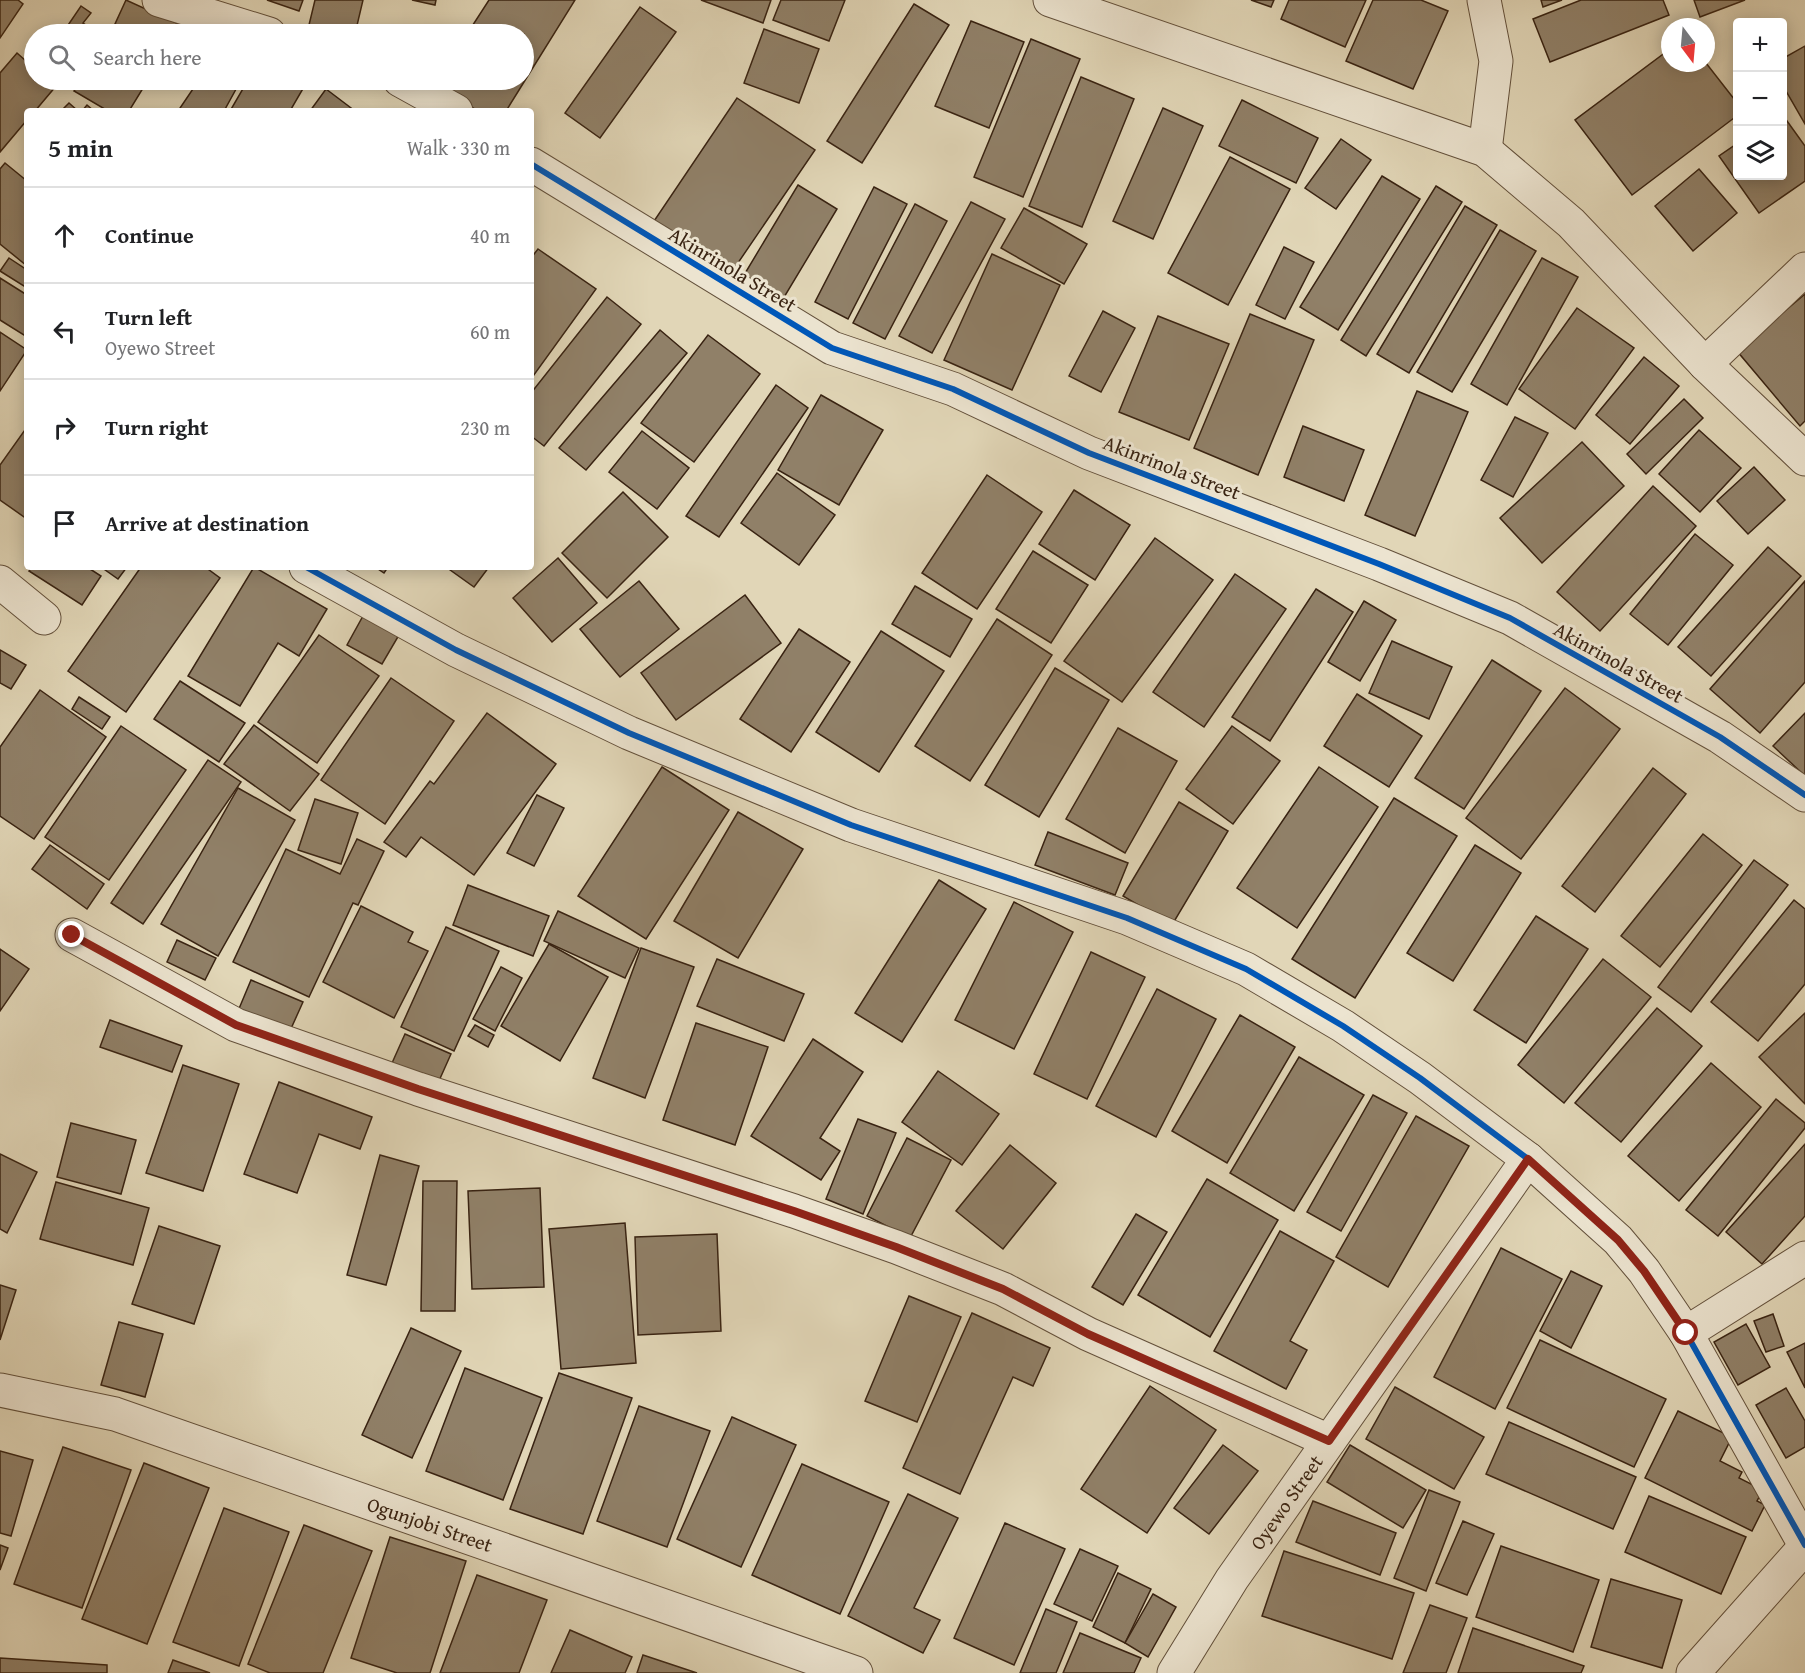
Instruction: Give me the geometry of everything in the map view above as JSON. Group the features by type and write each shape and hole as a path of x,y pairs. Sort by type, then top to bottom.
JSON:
{"street":[{"path":"159,0 237,24"},
{"path":"1050,0 1485,150 1571,223 1705,364 1805,459"},
{"path":"1484,0 1496,61 1485,150"},
{"path":"418,90 451,108"},
{"name":"Akinrinola Street","path":"534,166 832,348 954,389 1089,453 1379,564 1510,618 1720,737 1805,795"},
{"path":"1705,364 1805,269"},
{"path":"311,570 456,650 629,733 851,825 1127,918 1246,969 1343,1026 1420,1078 1528,1159 1618,1240 1644,1271 1686,1333 1805,1546 1692,1673"},
{"path":"0,582 44,618"},
{"path":"72,935 236,1025 418,1089 794,1211 896,1247 1003,1289 1088,1334 1329,1441"},
{"name":"Oyewo Street","path":"1174,1673 1232,1579 1528,1159"},
{"path":"1686,1333 1805,1258"},
{"name":"Ogunjobi Street","path":"0,1390 115,1414 856,1673"}],"building":[{"path":"0,0 18,0 23,4 0,38"},
{"path":"126,0 179,24 115,24"},
{"path":"267,0 303,0 299,11"},
{"path":"315,0 363,0 357,24 309,24"},
{"path":"412,0 436,0 435,5"},
{"path":"489,0 575,0 534,66 534,24 473,24"},
{"path":"701,0 771,0 763,23"},
{"path":"781,0 845,0 829,41 773,20"},
{"path":"1251,0 1274,0 1271,7"},
{"path":"1289,0 1366,0 1345,47 1281,19"},
{"path":"1373,0 1421,0 1448,11 1413,89 1346,61"},
{"path":"1541,0 1562,0 1543,7"},
{"path":"1581,0 1663,0 1669,15 1550,62 1533,19"},
{"path":"1694,0 1745,0 1700,17"},
{"path":"914,4 949,25 862,163 827,141"},
{"path":"81,6 91,13 84,24 69,24"},
{"path":"640,7 676,32 600,138 565,113"},
{"path":"971,21 1024,42 989,128 935,106"},
{"path":"764,29 819,49 799,103 744,83"},
{"path":"1031,39 1080,59 1023,197 974,177"},
{"path":"1805,46 1805,124 1787,93 1787,56"},
{"path":"17,53 24,59 24,90 53,90 38,108 24,108 24,124 0,152 0,73"},
{"path":"1661,56 1661,72 1713,72 1733,98 1733,119 1632,195 1575,120"},
{"path":"1081,77 1134,99 1082,227 1029,206"},
{"path":"142,90 131,108 103,108 74,91"},
{"path":"192,90 236,90 226,108 180,108"},
{"path":"242,90 302,90 292,108 232,108"},
{"path":"327,90 351,108 312,108"},
{"path":"443,90 519,90 508,108 473,108"},
{"path":"737,98 815,150 727,279 650,227"},
{"path":"1242,100 1318,138 1296,183 1219,146"},
{"path":"69,103 75,108 64,108"},
{"path":"1163,108 1203,126 1153,239 1113,221"},
{"path":"1787,121 1805,146 1805,181 1759,213 1736,180 1787,180"},
{"path":"1341,139 1371,160 1336,209 1305,188"},
{"path":"1733,146 1733,176 1719,156"},
{"path":"1230,157 1290,189 1228,305 1168,273"},
{"path":"5,163 24,179 24,264 0,244 0,169"},
{"path":"1699,169 1737,213 1693,251 1655,206"},
{"path":"1382,176 1420,199 1338,330 1300,307"},
{"path":"798,185 837,209 783,299 744,275"},
{"path":"1436,186 1462,202 1366,356 1341,340"},
{"path":"874,187 907,204 848,319 815,302"},
{"path":"971,202 1005,219 932,353 899,336"},
{"path":"915,204 947,221 885,339 853,323"},
{"path":"1465,206 1497,225 1409,373 1377,354"},
{"path":"1024,208 1087,244 1064,284 1001,248"},
{"path":"1500,230 1536,251 1452,392 1417,372"},
{"path":"1284,247 1314,262 1285,319 1256,305"},
{"path":"538,249 596,289 534,375 534,254"},
{"path":"992,254 1060,285 1012,390 944,360"},
{"path":"9,258 24,268 24,286 0,271"},
{"path":"1542,258 1578,277 1507,405 1471,384"},
{"path":"0,278 24,293 24,335 0,320"},
{"path":"1805,294 1805,421 1800,426 1737,351"},
{"path":"607,297 641,324 544,446 534,438 534,389"},
{"path":"1577,308 1634,348 1575,429 1519,389"},
{"path":"1103,311 1135,328 1101,392 1069,376"},
{"path":"1250,314 1314,340 1258,475 1194,448"},
{"path":"1158,316 1229,344 1189,440 1119,412"},
{"path":"660,330 687,353 586,470 559,448"},
{"path":"0,332 24,348 24,355 0,391"},
{"path":"708,335 760,374 694,462 641,423"},
{"path":"1644,357 1679,386 1630,444 1596,415"},
{"path":"776,385 808,408 719,537 686,516"},
{"path":"1417,391 1468,412 1415,536 1365,515"},
{"path":"821,395 883,430 839,505 778,470"},
{"path":"1684,399 1703,418 1646,474 1627,454"},
{"path":"1515,417 1548,433 1513,497 1481,480"},
{"path":"1303,426 1364,450 1344,501 1284,477"},
{"path":"1699,430 1741,468 1700,512 1659,474"},
{"path":"24,431 24,517 0,500 0,465"},
{"path":"642,431 689,468 657,509 609,472"},
{"path":"1582,442 1624,486 1542,563 1500,518"},
{"path":"1754,467 1785,500 1748,534 1717,501"},
{"path":"777,473 835,515 799,565 741,523"},
{"path":"987,475 1042,512 977,609 922,573"},
{"path":"1653,486 1696,526 1600,631 1557,592"},
{"path":"1074,490 1130,525 1095,580 1039,544"},
{"path":"623,492 668,537 607,598 562,553"},
{"path":"1695,534 1733,565 1668,645 1630,614"},
{"path":"1155,538 1213,580 1122,702 1064,661"},
{"path":"1768,547 1801,576 1711,676 1678,647"},
{"path":"1033,551 1088,585 1051,643 996,609"},
{"path":"558,558 597,603 552,642 513,598"},
{"path":"92,570 101,576 82,605 29,571"},
{"path":"105,570 125,570 118,579"},
{"path":"139,570 209,570 220,578 126,712 68,671"},
{"path":"252,570 259,570 327,609 299,656 278,643 240,706 188,676"},
{"path":"450,570 487,570 474,587"},
{"path":"1235,574 1286,609 1204,727 1153,692"},
{"path":"639,581 679,629 620,677 580,629"},
{"path":"1805,581 1805,682 1760,733 1710,689"},
{"path":"915,586 972,619 950,657 892,624"},
{"path":"1316,589 1353,612 1270,741 1232,717"},
{"path":"745,595 781,643 676,720 641,673"},
{"path":"1364,601 1396,620 1360,681 1328,662"},
{"path":"363,616 399,635 382,664 347,645"},
{"path":"997,619 1052,655 970,781 915,746"},
{"path":"799,629 850,662 791,752 740,719"},
{"path":"881,631 944,671 879,772 816,732"},
{"path":"319,635 379,676 317,763 258,722"},
{"path":"1392,641 1452,667 1429,719 1369,693"},
{"path":"0,650 26,665 11,689 0,683"},
{"path":"1492,660 1541,691 1464,809 1415,778"},
{"path":"1055,668 1109,700 1039,817 985,785"},
{"path":"391,678 454,721 385,824 321,780"},
{"path":"180,681 245,723 219,762 154,719"},
{"path":"1565,688 1620,729 1521,859 1466,818"},
{"path":"40,690 106,737 34,839 0,816 0,747"},
{"path":"1357,694 1422,736 1389,787 1324,746"},
{"path":"79,697 110,717 102,729 72,709"},
{"path":"487,713 556,764 474,875 421,837 406,857 384,842 430,781 434,784"},
{"path":"1805,713 1805,776 1773,746"},
{"path":"254,725 319,774 290,811 224,764"},
{"path":"121,726 186,770 109,880 45,837"},
{"path":"1232,726 1280,761 1233,824 1186,789"},
{"path":"1118,728 1177,761 1125,853 1066,819"},
{"path":"208,760 241,782 143,924 111,903"},
{"path":"662,767 729,810 646,939 578,896"},
{"path":"1319,767 1378,807 1297,928 1237,888"},
{"path":"1653,768 1686,794 1595,912 1562,886"},
{"path":"238,788 295,820 218,956 161,924"},
{"path":"537,795 564,808 534,866 507,853"},
{"path":"1394,798 1457,836 1355,998 1292,959"},
{"path":"315,799 358,813 341,864 298,850"},
{"path":"1179,802 1228,831 1172,925 1123,896"},
{"path":"738,812 803,849 738,958 674,921"},
{"path":"1048,832 1128,863 1115,895 1035,865"},
{"path":"1703,834 1742,865 1660,967 1621,936"},
{"path":"357,839 384,851 358,905 353,903 309,997 233,962 286,849 340,874"},
{"path":"50,845 104,884 87,909 32,869"},
{"path":"1475,845 1521,873 1453,981 1407,953"},
{"path":"1754,860 1788,885 1691,1012 1658,987"},
{"path":"939,880 986,909 902,1042 855,1013"},
{"path":"468,885 549,916 533,956 453,925"},
{"path":"1794,900 1805,909 1805,984 1758,1041 1711,1002"},
{"path":"1014,902 1073,932 1014,1049 955,1020"},
{"path":"361,906 413,932 408,942 428,951 394,1018 323,982"},
{"path":"558,911 639,948 625,978 544,941"},
{"path":"1536,916 1588,949 1526,1043 1474,1010"},
{"path":"446,927 499,951 454,1051 401,1027"},
{"path":"177,940 216,958 205,980 167,962"},
{"path":"549,944 608,977 560,1061 501,1026"},
{"path":"641,948 694,967 645,1098 593,1078"},
{"path":"0,949 29,969 0,1011"},
{"path":"1091,952 1145,977 1087,1099 1034,1074"},
{"path":"717,959 804,994 784,1041 697,1006"},
{"path":"1603,959 1651,997 1564,1103 1518,1065"},
{"path":"501,967 522,978 495,1031 473,1019"},
{"path":"251,980 303,1002 289,1033 238,1011"},
{"path":"1157,989 1216,1019 1156,1137 1096,1106"},
{"path":"1657,1008 1702,1046 1621,1142 1575,1103"},
{"path":"1805,1013 1805,1104 1759,1057"},
{"path":"1240,1015 1295,1047 1227,1163 1172,1131"},
{"path":"110,1020 182,1046 172,1072 100,1047"},
{"path":"696,1023 768,1047 735,1145 663,1120"},
{"path":"475,1025 494,1035 488,1047 468,1036"},
{"path":"405,1034 451,1054 438,1083 392,1063"},
{"path":"813,1039 863,1072 820,1138 840,1151 821,1180 751,1136"},
{"path":"1299,1057 1364,1095 1294,1211 1230,1173"},
{"path":"1711,1063 1761,1107 1679,1201 1628,1156"},
{"path":"183,1065 239,1084 203,1191 146,1173"},
{"path":"938,1071 999,1114 962,1165 902,1122"},
{"path":"279,1082 372,1117 360,1149 319,1134 297,1193 244,1174"},
{"path":"1373,1095 1407,1113 1341,1231 1307,1212"},
{"path":"1776,1099 1805,1123 1805,1128 1718,1236 1686,1210"},
{"path":"1416,1116 1469,1146 1388,1287 1336,1257"},
{"path":"858,1119 896,1133 863,1214 826,1199"},
{"path":"71,1123 136,1140 121,1194 57,1177"},
{"path":"907,1138 951,1160 910,1238 867,1216"},
{"path":"1805,1144 1805,1216 1762,1264 1726,1232"},
{"path":"1010,1145 1056,1183 1003,1249 956,1211"},
{"path":"0,1154 37,1172 7,1233 0,1229"},
{"path":"380,1155 419,1166 386,1285 347,1275"},
{"path":"1207,1179 1278,1220 1210,1337 1138,1295"},
{"path":"423,1181 457,1181 455,1311 421,1311"},
{"path":"56,1182 149,1208 133,1265 40,1239"},
{"path":"540,1188 544,1287 472,1289 468,1191"},
{"path":"1136,1214 1167,1232 1123,1305 1092,1287"},
{"path":"625,1223 636,1363 561,1369 549,1229"},
{"path":"159,1226 220,1246 194,1324 132,1304"},
{"path":"1280,1231 1334,1261 1290,1341 1307,1350 1286,1389 1214,1351"},
{"path":"717,1234 721,1331 638,1335 635,1237"},
{"path":"1501,1248 1562,1279 1495,1409 1434,1377"},
{"path":"1571,1271 1602,1286 1571,1348 1540,1331"},
{"path":"0,1285 16,1290 0,1340"},
{"path":"909,1296 961,1317 917,1422 865,1401"},
{"path":"972,1313 1050,1348 1033,1386 1013,1377 960,1494 903,1468"},
{"path":"1773,1314 1784,1346 1766,1352 1754,1321"},
{"path":"119,1322 163,1334 145,1397 101,1385"},
{"path":"1746,1324 1770,1367 1738,1385 1714,1342"},
{"path":"411,1328 461,1351 412,1458 362,1435"},
{"path":"1540,1340 1666,1399 1634,1467 1507,1408"},
{"path":"1805,1343 1805,1388 1787,1352"},
{"path":"465,1368 542,1398 503,1500 426,1471"},
{"path":"559,1373 632,1398 583,1534 510,1509"},
{"path":"1150,1386 1216,1430 1147,1533 1081,1489"},
{"path":"1395,1387 1484,1437 1454,1489 1366,1439"},
{"path":"1786,1388 1805,1421 1805,1447 1786,1458 1756,1405"},
{"path":"639,1406 710,1431 667,1547 597,1521"},
{"path":"1678,1411 1732,1437 1720,1461 1742,1472 1739,1478 1763,1490 1757,1501 1765,1505 1752,1531 1645,1478"},
{"path":"732,1417 796,1445 741,1567 677,1539"},
{"path":"1509,1422 1636,1477 1613,1529 1486,1474"},
{"path":"1223,1445 1258,1471 1209,1534 1174,1508"},
{"path":"1350,1445 1426,1490 1403,1528 1327,1482"},
{"path":"63,1447 131,1470 82,1608 14,1584"},
{"path":"0,1451 33,1460 11,1536 0,1533"},
{"path":"144,1463 209,1488 147,1644 82,1619"},
{"path":"802,1464 889,1502 840,1614 752,1575"},
{"path":"1429,1490 1460,1502 1426,1591 1394,1578"},
{"path":"908,1494 958,1518 914,1608 940,1620 923,1653 848,1616"},
{"path":"1649,1496 1746,1537 1721,1594 1625,1552"},
{"path":"1313,1501 1396,1533 1380,1575 1296,1542"},
{"path":"224,1508 289,1532 239,1666 173,1642"},
{"path":"1463,1521 1494,1534 1467,1595 1436,1583"},
{"path":"1005,1523 1065,1549 1014,1665 954,1638"},
{"path":"304,1525 372,1551 323,1673 270,1673 248,1664"},
{"path":"390,1537 466,1561 430,1673 397,1673 351,1658"},
{"path":"0,1545 8,1548 0,1570"},
{"path":"1501,1546 1599,1580 1573,1652 1476,1617"},
{"path":"1080,1549 1118,1566 1092,1621 1054,1604"},
{"path":"1284,1551 1414,1593 1392,1659 1262,1616"},
{"path":"1118,1573 1151,1589 1125,1643 1093,1627"},
{"path":"477,1575 547,1600 519,1673 440,1673"},
{"path":"1611,1579 1682,1600 1662,1668 1591,1647"},
{"path":"1153,1594 1176,1607 1148,1657 1125,1643"},
{"path":"1430,1605 1467,1618 1446,1673 1403,1673"},
{"path":"1046,1609 1077,1622 1056,1673 1020,1673"},
{"path":"1473,1628 1584,1666 1581,1673 1458,1673"},
{"path":"570,1630 632,1657 625,1673 551,1673"},
{"path":"1080,1633 1141,1658 1134,1673 1063,1673"},
{"path":"643,1655 697,1673 637,1673"},
{"path":"0,1658 107,1665 107,1673 0,1673"},
{"path":"173,1660 210,1673 168,1673"}],"cycle path":[{"path":"534,166 832,348 953,389 1089,453 1379,564 1510,618 1720,737 1805,795"},
{"path":"311,570 456,650 629,733 851,825 1127,918 1246,969 1343,1026 1420,1078 1528,1159 1618,1240 1644,1271 1686,1333 1805,1545"}],"route":[{"path":"72,935 236,1025 418,1089 794,1211 896,1247 1003,1289 1088,1334 1329,1441 1528,1159 1618,1240 1644,1271 1686,1333"}]}
